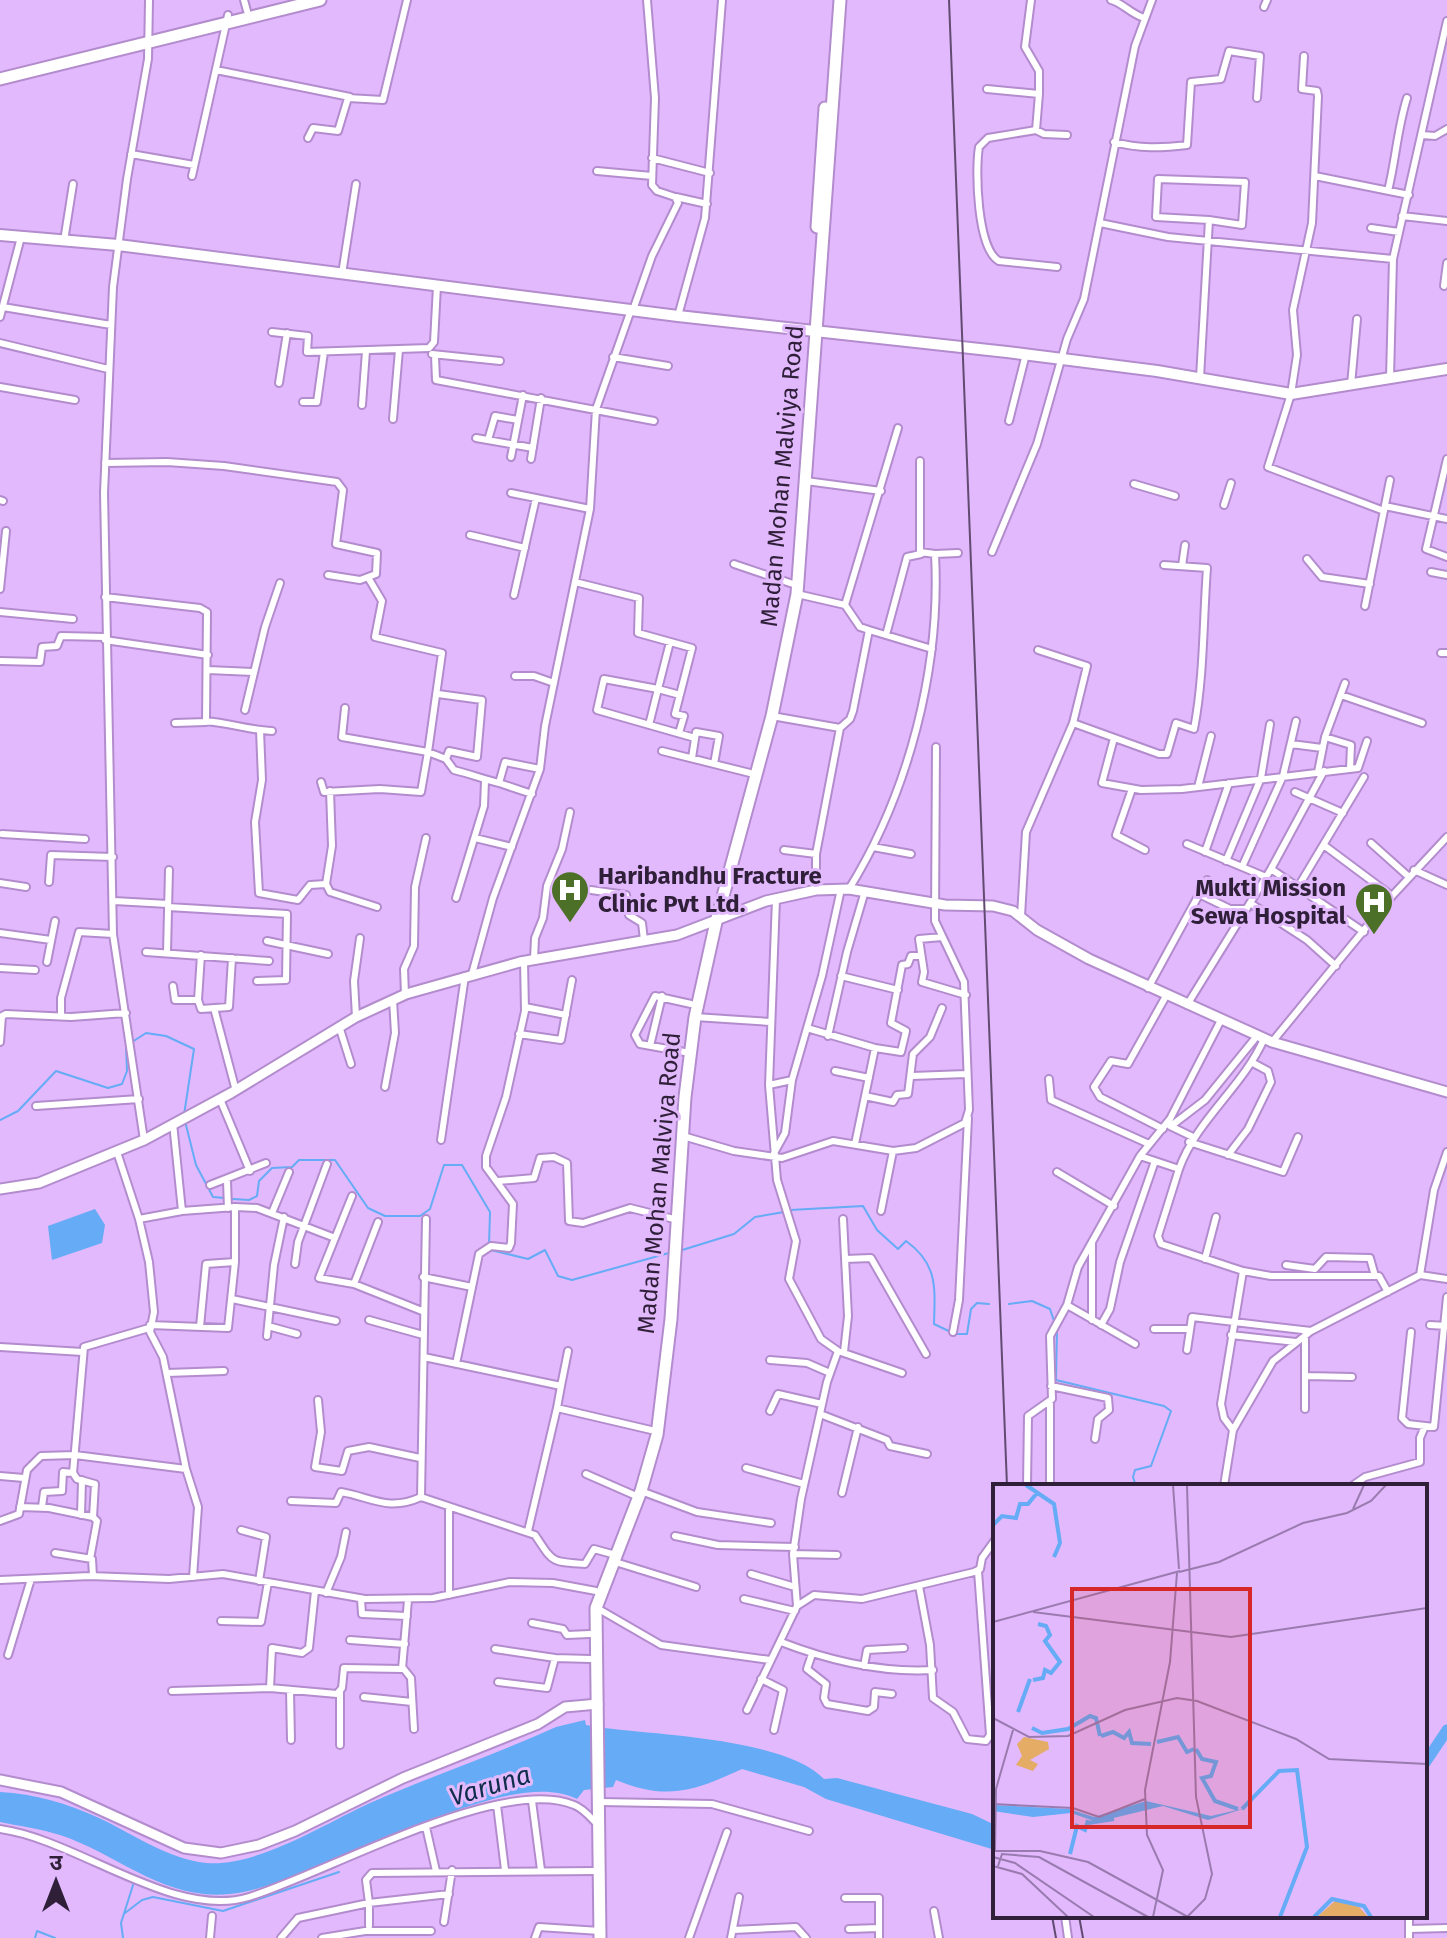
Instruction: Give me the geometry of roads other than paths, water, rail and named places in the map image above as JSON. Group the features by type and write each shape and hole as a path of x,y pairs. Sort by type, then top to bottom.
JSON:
{"highway":[{"path":"227,19 246,6 292,0"},
{"path":"0,76 150,37 320,0"},
{"path":"712,924 795,589 834,0"},
{"name":"Madan Mohan Malviya Road","path":"675,1245 674,1219 691,1004 772,716 795,589 806,481 814,332 840,0"},
{"name":"Madan Mohan Malviya Road","path":"600,1935 597,1824 600,1802 594,1607 657,1435 675,1245 687,1053 712,924"},
{"name":"Madan Mohan Malviya Road","path":"638,1493 651,1430 673,1266"},
{"name":"Madan Mohan Malviya Road","path":"597,1702 590,1659 590,1634 596,1591 612,1558"}],"main road":[{"path":"0,235 118,245 678,316 1026,354 1291,394 1447,369"}],"street":[{"path":"144,1140 113,934 105,639 105,463 108,369 118,245 150,37 149,0"},
{"path":"216,70 378,102 383,100 407,0"},
{"path":"647,0 655,98 654,189 707,204"},
{"path":"678,316 701,243 707,204 722,0"},
{"path":"1031,0 1025,47 1040,76 1036,130"},
{"path":"1111,0 1119,2 1126,11 1144,18"},
{"path":"992,552 1037,444 1062,359 1084,299 1114,142 1144,18 1152,0"},
{"path":"192,176 227,19"},
{"path":"1390,378 1393,259 1447,22"},
{"path":"1114,142 1139,149 1154,144 1187,145 1191,82 1221,79 1229,51 1260,56 1257,98"},
{"path":"1304,56 1302,89 1317,91 1318,96 1312,223 1293,310 1297,355 1291,394 1268,467 1384,509 1447,519"},
{"path":"987,89 1039,94"},
{"path":"308,138 313,128 338,131 346,100 351,97"},
{"path":"1388,191 1398,151 1396,133 1407,98"},
{"path":"1422,135 1435,136 1447,129"},
{"path":"1057,267 999,261 991,256 985,240 978,197 979,147 988,138 1036,130 1044,134 1067,135"},
{"path":"131,154 194,165"},
{"path":"652,158 710,173"},
{"path":"597,171 652,176"},
{"path":"1315,176 1409,195"},
{"path":"1158,179 1245,182 1242,225 1209,220 1156,217 1158,179"},
{"path":"64,241 73,184"},
{"path":"342,274 356,184"},
{"path":"441,1140 468,975 540,769 554,683 590,509 596,409 652,256 676,210 675,197"},
{"path":"1402,216 1447,221"},
{"path":"1200,378 1209,220"},
{"path":"1100,223 1168,237 1393,259"},
{"path":"1371,228 1399,232"},
{"path":"0,317 21,237"},
{"path":"1444,286 1447,263"},
{"path":"437,286 432,346 436,380 654,421"},
{"path":"3,307 111,325"},
{"path":"1351,385 1357,319"},
{"path":"272,332 308,336 307,352 399,350 432,346"},
{"path":"279,383 287,333"},
{"path":"0,343 108,369"},
{"path":"393,419 399,350"},
{"path":"362,405 366,351"},
{"path":"303,402 317,402 324,352"},
{"path":"1009,421 1026,354"},
{"path":"435,356 500,361"},
{"path":"613,357 668,366"},
{"path":"0,387 75,400"},
{"path":"511,457 523,395"},
{"path":"531,459 541,398"},
{"path":"488,440 495,416 518,420"},
{"path":"845,605 898,428"},
{"path":"476,438 533,448"},
{"path":"1447,459 1426,549 1447,557"},
{"path":"920,461 921,554"},
{"path":"105,463 167,462 224,466 337,482 343,490 335,541 338,546 377,553 376,574 369,579 328,575"},
{"path":"1365,606 1390,480"},
{"path":"806,481 881,491"},
{"path":"1224,505 1231,483"},
{"path":"1134,484 1175,496"},
{"path":"511,493 590,509"},
{"path":"514,595 536,498"},
{"path":"0,589 6,531"},
{"path":"470,535 525,548"},
{"path":"1182,566 1185,545"},
{"path":"886,635 907,557 958,553"},
{"path":"774,1156 785,1133 792,1080 845,888 873,847 915,728 932,649 937,604 935,554"},
{"path":"1307,559 1322,577 1370,584"},
{"path":"734,564 845,605 860,627 932,649"},
{"path":"1073,723 1167,754 1176,723 1194,729 1202,689 1200,658 1207,568 1164,565"},
{"path":"1431,572 1447,575"},
{"path":"321,782 322,791 380,789 421,792 442,653 375,637 382,601 369,579"},
{"path":"575,582 639,598 638,633 692,648 675,714 684,716 679,733"},
{"path":"245,710 280,583"},
{"path":"105,597 204,609 209,618 206,721 204,725 175,723"},
{"path":"0,612 73,619"},
{"path":"816,890 816,854 840,728 850,719 853,711 869,630"},
{"path":"0,661 40,662 42,647 57,646 61,636 105,639 208,655"},
{"path":"649,725 670,642"},
{"path":"1021,916 1026,832 1073,723 1087,666 1038,650"},
{"path":"208,670 253,672"},
{"path":"515,676 534,676 554,683"},
{"path":"680,695 604,679 597,710 695,738"},
{"path":"1187,1005 1271,869 1309,798 1321,772 1322,748 1345,683"},
{"path":"438,694 482,700 477,757 449,751 446,759"},
{"path":"1341,695 1422,723"},
{"path":"345,708 342,737 428,752 446,759 454,770 532,794"},
{"path":"772,716 840,728"},
{"path":"206,721 238,723 248,730 272,731"},
{"path":"1242,867 1283,776 1296,721"},
{"path":"1226,861 1261,778 1270,724"},
{"path":"260,730 262,780 255,814 259,893 298,900 310,885 326,884"},
{"path":"692,758 696,732 719,736 714,764"},
{"path":"1198,787 1211,736"},
{"path":"1325,737 1351,745 1350,769"},
{"path":"1114,738 1102,783 1132,789 1198,787 1350,769 1360,766 1367,741"},
{"path":"1291,744 1322,748"},
{"path":"936,747 934,903 942,937 962,971 966,995 968,1118 959,1300 953,1332"},
{"path":"662,751 750,773"},
{"path":"494,760 540,769"},
{"path":"499,783 505,762"},
{"path":"1298,887 1364,777"},
{"path":"456,898 484,806 485,781"},
{"path":"1205,852 1229,783"},
{"path":"1132,789 1116,835 1145,850"},
{"path":"330,791 332,846 326,884 330,892 377,907"},
{"path":"1295,792 1343,813"},
{"path":"456,1364 479,1254 489,1247 506,1249 511,1243 513,1204 486,1167 487,1150 506,1097 525,1007 529,960 543,918 547,886 562,849 570,812"},
{"path":"1,836 85,839"},
{"path":"1050,1484 1051,1330 1067,1305 1073,1278 1140,1156 1167,1126 1205,1100 1336,966 1414,870 1447,837"},
{"path":"406,994 404,969 414,946 415,887 426,838"},
{"path":"475,838 512,847"},
{"path":"1371,843 1409,877"},
{"path":"1187,844 1266,877"},
{"path":"1325,846 1392,896"},
{"path":"873,847 911,854"},
{"path":"784,850 816,854"},
{"path":"49,882 51,855 113,857"},
{"path":"1271,869 1364,932"},
{"path":"167,952 169,870"},
{"path":"1414,870 1447,885"},
{"path":"1148,988 1207,880"},
{"path":"0,883 26,887"},
{"path":"0,1189 39,1183 144,1140 236,1091 339,1026 406,994 529,960 644,940 712,924 776,899 816,890 845,888 934,903 993,906 1021,916 1050,939 1148,988 1264,1039 1447,1092"},
{"path":"591,890 626,895 629,915 642,923 644,940"},
{"path":"828,1036 865,891"},
{"path":"1199,894 1230,909 1248,906 1307,940 1336,966"},
{"path":"776,899 769,1085 774,1156 796,1241 789,1279 821,1339 841,1352 902,1373"},
{"path":"114,901 287,914 286,980 257,981"},
{"path":"47,962 55,921"},
{"path":"61,1016 61,998 79,932 113,934"},
{"path":"0,933 51,940"},
{"path":"942,937 921,938 923,983 966,995"},
{"path":"356,1017 353,993 360,938"},
{"path":"267,941 328,954"},
{"path":"146,952 269,961"},
{"path":"201,955 199,1008 229,1007 232,958"},
{"path":"807,1028 898,1053 906,1031 890,1025 902,965 908,964 911,956 920,956"},
{"path":"0,968 35,970"},
{"path":"841,976 898,990"},
{"path":"519,1034 559,1041 572,980"},
{"path":"173,986 175,1000 198,1000"},
{"path":"650,1046 662,996"},
{"path":"687,1053 637,1042 635,1035 653,998 662,996 691,1004"},
{"path":"1166,996 1128,1064 1111,1061 1094,1087 1100,1097 1167,1126 1191,1140 1283,1172 1298,1137"},
{"path":"385,1087 395,1033 393,1000"},
{"path":"525,1007 566,1015"},
{"path":"214,1008 236,1091"},
{"path":"865,1096 895,1102 897,1095 908,1094 913,1054 930,1037 942,1008"},
{"path":"0,1042 3,1014 61,1016 126,1013"},
{"path":"695,1017 770,1022"},
{"path":"1167,1126 1221,1020"},
{"path":"339,1026 351,1064"},
{"path":"1264,1039 1253,1063 1191,1140 1179,1169 1159,1241 1243,1271 1306,1278 1381,1277 1388,1292"},
{"path":"855,1144 875,1048"},
{"path":"1228,1155 1248,1129 1271,1082 1268,1071 1253,1063"},
{"path":"835,1071 869,1078"},
{"path":"912,1076 966,1074"},
{"path":"1049,1079 1051,1100 1149,1144"},
{"path":"769,1085 792,1080"},
{"path":"36,1106 139,1099"},
{"path":"220,1099 250,1171"},
{"path":"182,1118 182,1211"},
{"path":"683,1136 734,1151 788,1157 827,1141 893,1151 930,1144 965,1123 968,1118"},
{"path":"881,1211 893,1151"},
{"path":"117,1152 139,1219 149,1262 154,1312 150,1327 163,1357 186,1469 198,1507 193,1577"},
{"path":"1420,1275 1434,1190 1447,1152"},
{"path":"1140,1156 1179,1169"},
{"path":"498,1181 534,1178 540,1158 554,1157 567,1163 569,1221 583,1223 630,1208 674,1219"},
{"path":"1101,1325 1110,1309 1120,1262 1155,1161"},
{"path":"210,1185 227,1181 266,1163"},
{"path":"295,1264 304,1226 327,1164"},
{"path":"272,1213 289,1172"},
{"path":"1057,1172 1114,1206"},
{"path":"73,1473 83,1352 89,1343 127,1337 150,1327 228,1328 235,1262 227,1181"},
{"path":"352,1196 319,1278 354,1284 422,1311"},
{"path":"139,1219 231,1207 272,1213 335,1238"},
{"path":"267,1336 284,1217"},
{"path":"1205,1259 1216,1217"},
{"path":"421,1497 426,1219"},
{"path":"747,1710 796,1609 794,1551 804,1484 830,1373 841,1352 848,1316 843,1219"},
{"path":"354,1284 378,1222"},
{"path":"1092,1242 1092,1320"},
{"path":"1286,1265 1315,1269 1326,1257 1370,1258 1375,1276"},
{"path":"845,1259 871,1258 926,1354"},
{"path":"200,1327 206,1264 235,1262"},
{"path":"1233,1430 1224,1418 1221,1404 1243,1271"},
{"path":"1224,1484 1233,1430 1273,1361 1308,1333 1420,1275 1447,1279"},
{"path":"423,1277 472,1287"},
{"path":"1411,1332 1402,1418 1405,1423 1437,1424 1447,1297"},
{"path":"232,1299 270,1304 336,1321"},
{"path":"1067,1305 1135,1344"},
{"path":"1187,1350 1192,1317 1308,1333"},
{"path":"369,1320 423,1335"},
{"path":"1430,1325 1446,1326"},
{"path":"268,1326 297,1334"},
{"path":"1154,1329 1189,1329"},
{"path":"1305,1409 1308,1333"},
{"path":"1231,1335 1296,1342"},
{"path":"0,1347 83,1352"},
{"path":"528,1531 568,1351"},
{"path":"424,1357 561,1386"},
{"path":"770,1360 807,1363 830,1373"},
{"path":"167,1373 224,1371"},
{"path":"1306,1376 1352,1377"},
{"path":"1051,1386 1108,1398 1109,1410 1098,1419 1095,1439"},
{"path":"770,1411 773,1397 778,1394 822,1404"},
{"path":"318,1400 321,1432 313,1463 315,1467 342,1471 348,1451 361,1446 420,1458"},
{"path":"1027,1484 1028,1416 1035,1408 1050,1403"},
{"path":"1438,1406 1447,1406"},
{"path":"557,1408 651,1430"},
{"path":"820,1414 887,1440 890,1446 927,1454"},
{"path":"1355,1484 1365,1477 1420,1462 1420,1438 1425,1426"},
{"path":"842,1493 858,1427"},
{"path":"0,1521 17,1516 24,1478 41,1456 75,1455 186,1469"},
{"path":"746,1468 804,1484"},
{"path":"42,1507 43,1494 62,1491 63,1472 73,1473 95,1484 93,1517"},
{"path":"586,1474 697,1512 771,1523"},
{"path":"0,1476 24,1478"},
{"path":"81,1515 82,1480"},
{"path":"291,1501 336,1503 341,1492 380,1503 404,1502 421,1497 528,1531 538,1538 544,1553 554,1561 585,1564 594,1549 696,1587"},
{"path":"20,1507 42,1507 93,1517 97,1521 90,1559 93,1561 93,1576"},
{"path":"449,1507 449,1595"},
{"path":"241,1530 266,1537 259,1581"},
{"path":"326,1593 334,1567 341,1557 346,1532"},
{"path":"675,1536 718,1545 837,1555"},
{"path":"919,1586 936,1702 953,1712 967,1739 988,1740 978,1571 993,1544"},
{"path":"55,1553 90,1559"},
{"path":"744,1599 796,1609 814,1595 862,1599 978,1571"},
{"path":"0,1580 223,1574 361,1599 408,1600 510,1582 553,1583 596,1591"},
{"path":"751,1574 795,1587"},
{"path":"8,1655 31,1579"},
{"path":"221,1621 261,1622 268,1582"},
{"path":"270,1688 272,1648 302,1653 309,1648 315,1591"},
{"path":"361,1599 362,1614 407,1616"},
{"path":"403,1668 408,1600"},
{"path":"594,1607 661,1645 770,1660"},
{"path":"532,1623 560,1628 567,1635 590,1634"},
{"path":"350,1640 405,1644"},
{"path":"781,1642 812,1654 864,1666 902,1671 933,1670"},
{"path":"864,1666 867,1650 904,1648"},
{"path":"495,1649 555,1658 590,1659"},
{"path":"812,1654 807,1669 826,1684 824,1698 827,1704 868,1711 874,1707 875,1692 892,1694"},
{"path":"498,1682 547,1688 555,1658"},
{"path":"340,1745 340,1692 344,1668 403,1668 410,1674 414,1729"},
{"path":"761,1679 783,1690 774,1730"},
{"path":"172,1691 270,1688 323,1694 340,1692"},
{"path":"290,1690 291,1740"},
{"path":"364,1697 412,1702"},
{"path":"0,1780 81,1798 184,1848 208,1853 237,1851 295,1831 403,1778 538,1724 565,1707 597,1702"},
{"path":"532,1801 541,1870"},
{"path":"0,1829 50,1842 168,1892 208,1901 247,1897 426,1827 497,1805 532,1801 572,1804 597,1824"},
{"path":"600,1802 712,1804 809,1831"},
{"path":"497,1805 505,1870"},
{"path":"426,1827 436,1871"},
{"path":"689,1938 727,1832"},
{"path":"444,1922 452,1870"},
{"path":"369,1926 366,1880 372,1873 597,1871"},
{"path":"281,1938 298,1918 369,1903 449,1894"},
{"path":"739,1897 732,1934 796,1927 806,1938"},
{"path":"845,1898 879,1898 879,1938"},
{"path":"934,1911 939,1938"},
{"path":"210,1938 212,1916"},
{"path":"1065,1918 1068,1938"},
{"path":"1409,1918 1409,1938"},
{"path":"535,1938 539,1927 600,1935"},
{"path":"849,1929 879,1928"},
{"path":"1409,1929 1447,1928"},
{"path":"322,1938 365,1931 392,1935 431,1931"}],"water":[{"path":"95,1209 105,1225 102,1243 52,1260 48,1226"},
{"path":"585,1720 586,1725 721,1741 781,1755 806,1766 824,1779 837,1778 972,1814 993,1824 993,1849 826,1799 804,1787 742,1769 680,1791 650,1790 616,1780 613,1787 584,1790 577,1799 544,1792 503,1797 456,1810 266,1886 230,1894 184,1890 162,1883 60,1835 0,1822 0,1792 26,1795 87,1813 178,1857 206,1863 226,1862 269,1851 393,1793 556,1727"}],"waterway":[{"path":"0,1120 18,1111 56,1071 108,1088 122,1084 127,1071 126,1046 146,1033 166,1036 194,1049 184,1115"},
{"path":"185,1121 196,1165 213,1197 225,1198"},
{"path":"233,1199 249,1200 257,1196 259,1181 272,1168 292,1167 299,1160 335,1160 368,1208 385,1216 420,1216 430,1209 444,1165 462,1165 490,1212 489,1245"},
{"path":"790,1210 863,1206 877,1230 898,1249 906,1241 924,1258 934,1288 934,1324 955,1334 967,1334 971,1309 977,1303 989,1304"},
{"path":"679,1251 734,1234 755,1217 784,1212"},
{"path":"491,1250 528,1259 545,1250 558,1276 572,1280 669,1253"},
{"path":"1009,1304 1032,1301 1050,1309 1055,1324"},
{"path":"1057,1330 1056,1380 1164,1406 1171,1411 1151,1466 1135,1470 1135,1484"},
{"name":"Varuna","path":"1427,1760 1447,1730"},
{"path":"125,1913 142,1900 153,1897 223,1911 339,1872"},
{"path":"123,1938 121,1923 134,1882"},
{"path":"35,1938 37,1931 55,1938"}],"railway":[{"path":"949,0 1007,1484"},
{"path":"1052,1918 1056,1938"},
{"path":"1079,1918 1083,1938"}],"place":[{"name":"Haribandhu Fracture Clinic Pvt Ltd.","path":"570,924"},
{"name":"Mukti Mission Sewa Hospital","path":"1374,936"}]}
